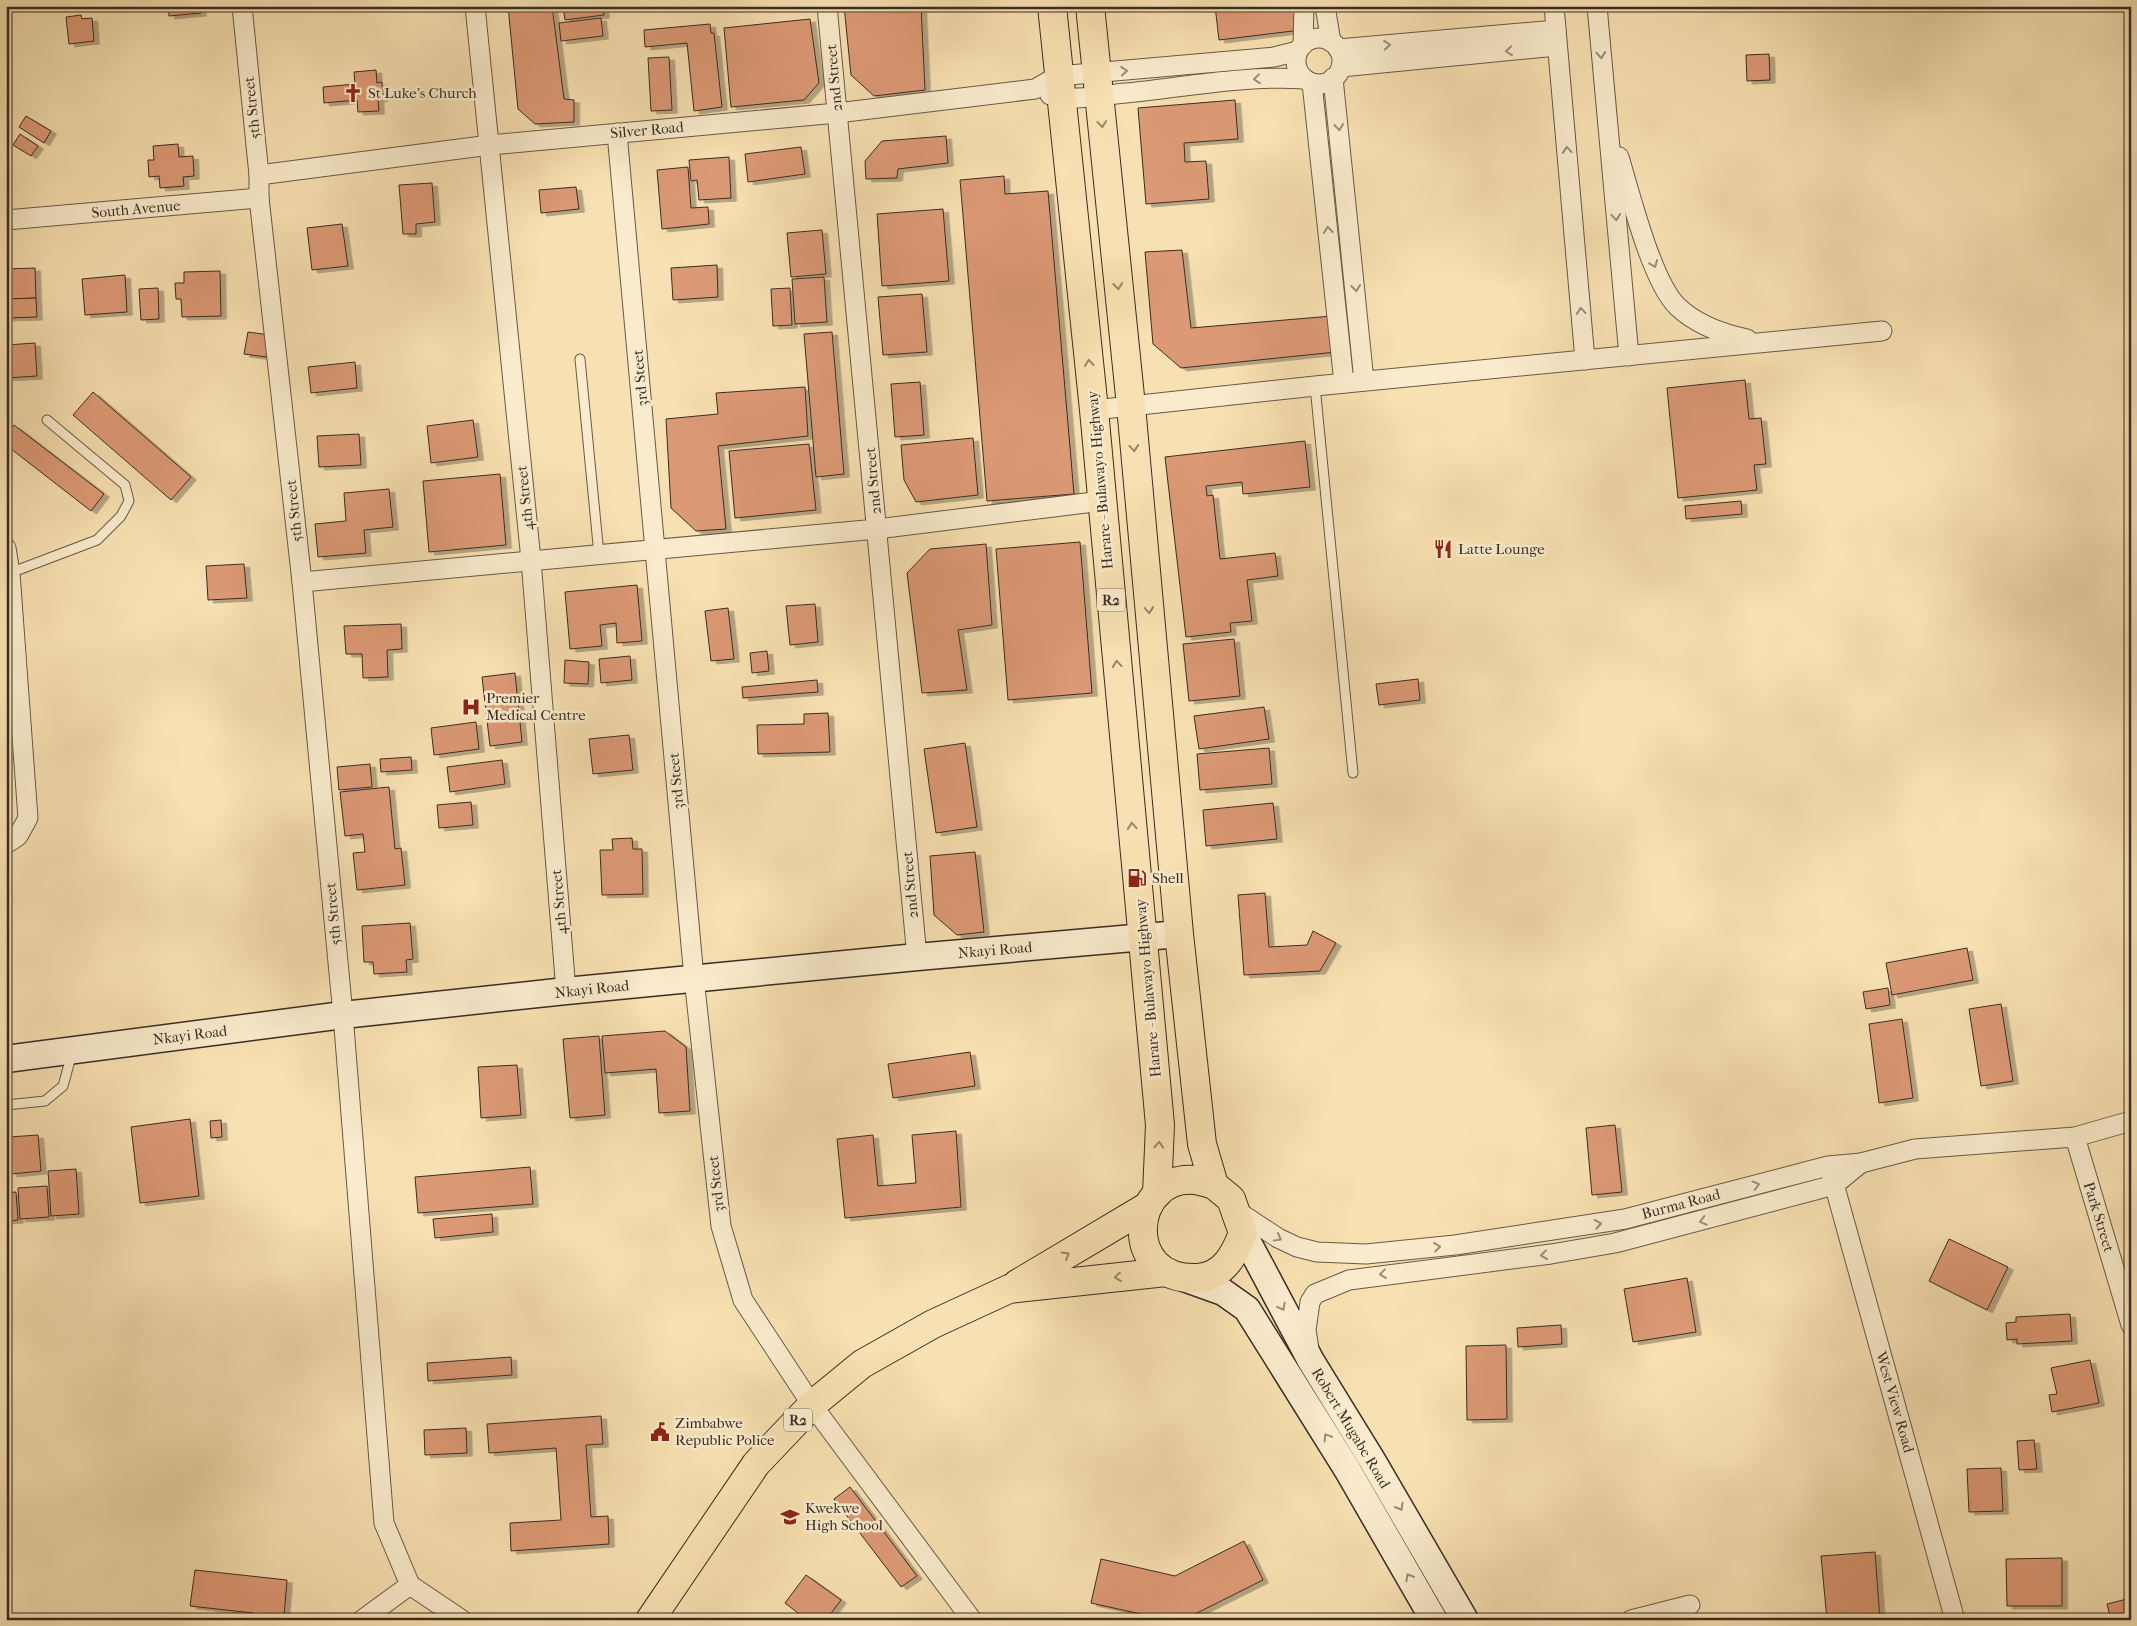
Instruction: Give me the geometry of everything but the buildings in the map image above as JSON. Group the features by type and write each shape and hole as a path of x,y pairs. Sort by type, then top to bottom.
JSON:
{"highway":[{"name":"Harare - Bulawayo Highway","path":"1052,6 1094,410 1160,1125 1153,1200 1142,1224 1144,1242 1152,1260 1175,1275"},
{"path":"1090,6 1131,406 1179,934 1202,1144 1214,1185 1231,1199 1240,1222"},
{"path":"1074,220 1111,217"},
{"path":"1126,755 1162,752"},
{"path":"1136,866 1173,863"},
{"name":"R2","path":"650,1620 756,1464 812,1406 862,1364 933,1324 1009,1289 1153,1200 1174,1183 1194,1180 1214,1185"},
{"name":"R2","path":"1009,1289 1175,1275 1204,1277 1222,1269 1235,1254 1240,1222"}],"main road":[{"name":"Nkayi Road","path":"6,1060 342,1016 566,991 1179,934"},
{"name":"Robert Mugabe Road","path":"1240,1222 1310,1361 1372,1460 1466,1620"},
{"name":"Robert Mugabe Road","path":"1175,1275 1223,1292 1247,1309 1347,1469 1434,1620"}],"street":[{"name":"5th Street","path":"242,6 259,175 259,198 302,582 342,1016 384,1523 410,1585"},
{"name":"4th Street","path":"475,6 531,560 566,991"},
{"name":"2nd Street","path":"828,6 917,957"},
{"path":"1304,6 1296,67 1309,81 1344,383"},
{"path":"1325,6 1336,59 1364,381"},
{"path":"1554,6 1585,360"},
{"path":"1597,6 1629,356"},
{"path":"1098,84 1274,57 1300,48 1317,38 1336,59"},
{"path":"1336,59 1556,38"},
{"path":"1059,87 1274,77 1320,84 1336,59"},
{"name":"Silver Road","path":"259,175 490,145 838,114 1059,87"},
{"path":"1607,117 1642,234 1662,282 1677,307 1696,321 1725,335 1762,343"},
{"name":"3rd Steet","path":"617,133 694,978 721,1226 743,1300 812,1406 972,1620"},
{"name":"South Avenue","path":"9,220 259,198"},
{"path":"1094,410 1344,383 1882,331"},
{"path":"302,582 531,560 656,551 877,529 1102,501"},
{"path":"6,548 10,573 28,818 18,836 6,844"},
{"name":"Burma Road","path":"1240,1222 1297,1247 1317,1252 1366,1254 1456,1245 1617,1221 1828,1166 1861,1163 1915,1149 2075,1137 2131,1121"},
{"name":"Park Street","path":"2075,1137 2131,1325"},
{"path":"1310,1361 1306,1330 1310,1302 1315,1294 1349,1280 1607,1245 1681,1227 1834,1185 1861,1163"},
{"name":"West View Road","path":"1828,1166 1955,1620"},
{"path":"362,1620 410,1585 462,1620"},
{"path":"1631,1620 1690,1605"}],"lane":[{"path":"580,359 599,555"},
{"path":"1315,386 1352,774"},
{"path":"10,573 97,540 121,516 129,502 125,485 47,420"},
{"path":"6,1105 45,1101 63,1086 72,1051"}],"place":[{"name":"St Luke's Church","path":"353,93"},
{"name":"Latte Lounge","path":"1443,549"},
{"name":"Premier Medical Centre","path":"471,707"},
{"name":"Shell","path":"1137,878"},
{"name":"Zimbabwe Republic Police","path":"660,1432"},
{"name":"Kwekwe High School","path":"790,1517"}]}
